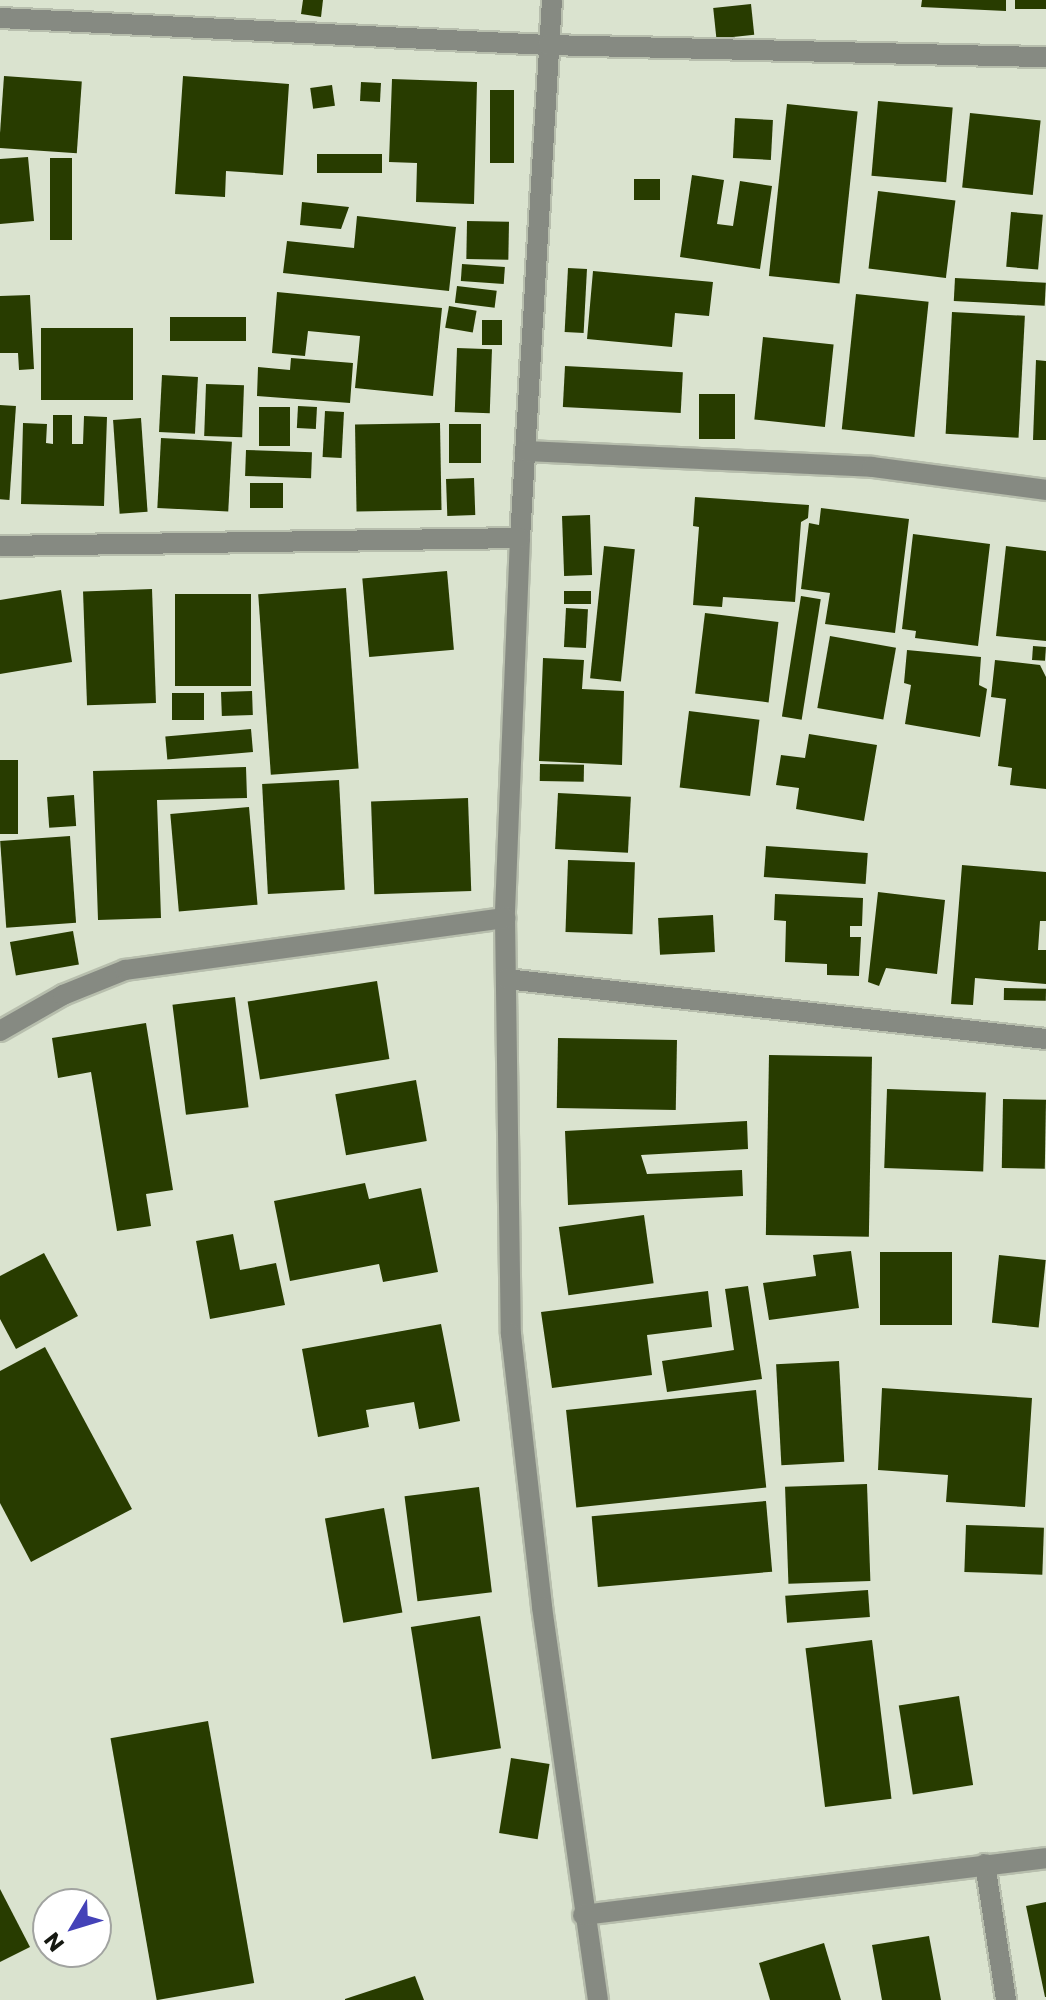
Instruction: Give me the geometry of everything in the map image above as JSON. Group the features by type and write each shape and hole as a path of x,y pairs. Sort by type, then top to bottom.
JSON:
{"street":[{"path":"552,0 520,538 505,918 511,1334 583,1915 598,2000"},
{"path":"0,18 548,45 1046,57"},
{"path":"525,451 872,467 1046,490"},
{"path":"0,546 520,538"},
{"path":"0,1031 63,995 125,970 505,918"},
{"path":"506,979 1046,1039"},
{"path":"583,1915 1046,1858"},
{"path":"985,1864 1006,2000"}],"building":[{"path":"303,0 323,0 321,17 301,14"},
{"path":"922,0 1006,0 1006,11 921,7"},
{"path":"1015,0 1046,0 1046,9 1015,9"},
{"path":"751,4 754,35 716,39 713,8"},
{"path":"4,76 82,81 77,153 0,148"},
{"path":"183,76 289,84 283,175 226,171 225,197 175,194"},
{"path":"392,79 477,82 474,204 416,202 417,163 389,162"},
{"path":"361,82 381,83 380,102 360,101"},
{"path":"332,85 335,106 313,109 310,88"},
{"path":"490,90 514,90 514,163 490,163"},
{"path":"878,101 953,108 946,182 871,176"},
{"path":"787,104 858,111 840,283 769,276"},
{"path":"970,113 1041,120 1033,195 962,188"},
{"path":"735,118 773,120 771,160 733,158"},
{"path":"317,154 382,154 382,173 317,173"},
{"path":"28,157 34,221 0,224 0,159"},
{"path":"50,158 72,158 72,240 50,240"},
{"path":"692,175 724,180 717,224 733,226 740,181 772,186 760,269 680,257"},
{"path":"634,179 660,179 660,200 634,200"},
{"path":"878,191 955,201 946,278 868,268"},
{"path":"302,202 349,207 341,229 300,225"},
{"path":"1011,212 1043,215 1038,270 1006,267"},
{"path":"357,216 456,227 449,291 283,273 287,241 354,248"},
{"path":"467,221 509,222 508,260 466,259"},
{"path":"462,264 505,267 504,284 461,281"},
{"path":"568,268 587,269 584,333 565,332"},
{"path":"593,271 713,282 709,316 675,313 672,347 587,339"},
{"path":"955,278 1046,283 1045,306 954,301"},
{"path":"457,286 497,291 495,308 455,303"},
{"path":"277,292 442,308 433,396 355,388 360,336 308,331 305,356 272,353"},
{"path":"856,294 929,302 914,437 842,429"},
{"path":"30,295 34,369 19,370 18,353 0,353 0,296"},
{"path":"449,306 477,311 473,333 445,328"},
{"path":"952,312 1025,316 1019,438 946,434"},
{"path":"170,317 246,317 246,341 170,341"},
{"path":"482,320 502,320 502,345 482,345"},
{"path":"41,328 133,328 133,400 41,400"},
{"path":"763,337 834,344 825,427 754,420"},
{"path":"457,348 492,349 490,413 455,412"},
{"path":"291,358 353,363 350,403 257,396 258,367 290,370"},
{"path":"1036,360 1046,361 1046,440 1033,440"},
{"path":"565,366 683,372 681,413 563,407"},
{"path":"162,375 198,377 195,434 159,432"},
{"path":"206,384 244,385 242,437 204,436"},
{"path":"699,394 735,394 735,439 699,439"},
{"path":"0,405 16,406 9,500 0,499"},
{"path":"298,406 317,407 316,429 297,428"},
{"path":"259,407 290,407 290,446 259,446"},
{"path":"325,411 344,412 342,458 323,457"},
{"path":"53,415 72,415 72,444 83,444 84,416 107,417 104,506 21,504 23,423 47,424 46,443 53,444"},
{"path":"141,418 148,512 120,514 113,420"},
{"path":"440,423 442,510 357,511 355,424"},
{"path":"449,424 481,424 481,463 449,463"},
{"path":"161,438 232,442 228,512 157,508"},
{"path":"246,450 312,452 311,478 245,476"},
{"path":"474,478 475,515 447,516 446,479"},
{"path":"250,483 283,483 283,508 250,508"},
{"path":"695,497 809,505 808,518 801,522 795,602 723,597 722,607 693,605 699,527 693,526"},
{"path":"821,508 909,519 895,633 825,624 830,593 801,589 809,523 819,525"},
{"path":"590,515 592,575 564,576 562,516"},
{"path":"913,534 990,544 978,646 915,638 916,631 902,629"},
{"path":"604,546 635,549 621,682 590,678"},
{"path":"1006,546 1046,551 1046,641 996,636"},
{"path":"447,571 454,650 369,657 362,578"},
{"path":"346,588 359,769 271,775 258,594"},
{"path":"152,589 156,703 87,705 83,591"},
{"path":"61,590 72,662 0,674 0,600"},
{"path":"564,591 591,591 591,604 564,604"},
{"path":"175,594 251,594 251,686 175,686"},
{"path":"801,596 821,599 802,720 782,716"},
{"path":"566,608 588,609 586,648 564,647"},
{"path":"705,613 778,622 769,702 695,693"},
{"path":"830,636 896,648 883,720 817,708"},
{"path":"1033,646 1046,647 1045,661 1032,660"},
{"path":"907,650 981,657 979,685 987,689 980,737 905,724 911,685 904,683"},
{"path":"543,658 584,660 582,689 624,691 622,765 539,761"},
{"path":"995,660 1040,665 1046,677 1046,789 1010,785 1012,768 998,766 1006,699 991,697"},
{"path":"252,691 253,715 222,716 221,692"},
{"path":"172,693 204,693 204,720 172,720"},
{"path":"689,711 759,720 750,796 680,787"},
{"path":"251,729 253,752 167,759 165,736"},
{"path":"809,734 877,745 864,821 796,809 799,788 776,785 781,755 805,758"},
{"path":"0,760 18,760 18,834 0,834"},
{"path":"540,764 584,765 584,782 540,781"},
{"path":"246,767 247,798 157,800 161,918 98,920 93,771"},
{"path":"339,780 345,890 268,894 262,784"},
{"path":"558,793 631,797 628,853 555,849"},
{"path":"74,795 76,826 49,828 47,797"},
{"path":"468,798 471,891 374,894 371,801"},
{"path":"249,807 258,905 179,912 170,814"},
{"path":"70,836 76,923 6,928 0,841"},
{"path":"766,846 868,853 866,884 764,877"},
{"path":"568,860 635,862 632,934 565,932"},
{"path":"962,865 1046,872 1046,921 1040,921 1038,950 1046,950 1046,984 975,978 973,1005 951,1004"},
{"path":"878,892 945,900 937,974 886,968 879,986 868,982"},
{"path":"775,894 863,898 862,926 850,926 850,937 861,937 859,976 827,975 827,964 785,962 786,921 774,920"},
{"path":"713,915 715,952 660,955 658,918"},
{"path":"73,931 79,964 16,976 10,942"},
{"path":"377,981 389,1059 260,1080 248,1001"},
{"path":"1004,988 1046,989 1046,1001 1004,1000"},
{"path":"235,997 249,1107 186,1115 172,1005"},
{"path":"146,1023 173,1190 146,1194 151,1226 117,1231 91,1072 58,1078 52,1038"},
{"path":"558,1038 677,1040 676,1110 557,1108"},
{"path":"769,1055 872,1057 869,1237 766,1235"},
{"path":"416,1080 427,1141 346,1155 335,1094"},
{"path":"887,1089 986,1092 983,1171 884,1168"},
{"path":"1003,1099 1046,1100 1045,1169 1002,1168"},
{"path":"747,1121 748,1149 641,1155 647,1174 742,1170 743,1196 568,1205 565,1131"},
{"path":"365,1183 369,1199 421,1188 438,1272 383,1282 379,1264 290,1281 274,1201"},
{"path":"644,1215 654,1283 568,1295 559,1227"},
{"path":"233,1234 240,1270 276,1263 285,1305 210,1319 196,1241"},
{"path":"851,1251 859,1308 769,1320 763,1283 816,1276 813,1255"},
{"path":"880,1252 952,1252 952,1325 880,1325"},
{"path":"44,1253 78,1316 16,1349 0,1319 0,1276"},
{"path":"999,1255 1046,1260 1039,1328 992,1323"},
{"path":"748,1286 762,1379 667,1392 662,1361 734,1350 725,1289"},
{"path":"708,1291 712,1327 647,1335 652,1375 552,1388 541,1312"},
{"path":"441,1324 460,1421 419,1429 414,1402 366,1410 369,1427 318,1437 302,1349"},
{"path":"45,1347 132,1509 31,1562 0,1503 0,1371"},
{"path":"839,1361 844,1462 781,1465 776,1364"},
{"path":"882,1388 1032,1398 1025,1507 946,1502 948,1475 878,1470"},
{"path":"756,1390 766,1487 576,1507 566,1410"},
{"path":"867,1484 870,1581 788,1584 785,1487"},
{"path":"479,1487 492,1592 417,1601 405,1496"},
{"path":"766,1501 772,1572 598,1587 592,1516"},
{"path":"384,1508 402,1612 343,1623 325,1518"},
{"path":"966,1525 1044,1528 1042,1575 964,1572"},
{"path":"868,1590 870,1617 787,1623 785,1596"},
{"path":"480,1616 501,1748 432,1759 411,1627"},
{"path":"872,1640 891,1799 825,1807 805,1648"},
{"path":"959,1696 973,1785 913,1794 899,1706"},
{"path":"208,1721 254,1983 157,2000 111,1738"},
{"path":"511,1758 550,1764 538,1839 499,1833"},
{"path":"0,1889 30,1947 0,1962"},
{"path":"1046,1902 1046,1997 1045,1997 1026,1906"},
{"path":"929,1936 941,2000 882,2000 872,1945"},
{"path":"824,1943 841,2000 770,2000 759,1963"},
{"path":"415,1976 424,2000 345,2000 345,1999"}]}
